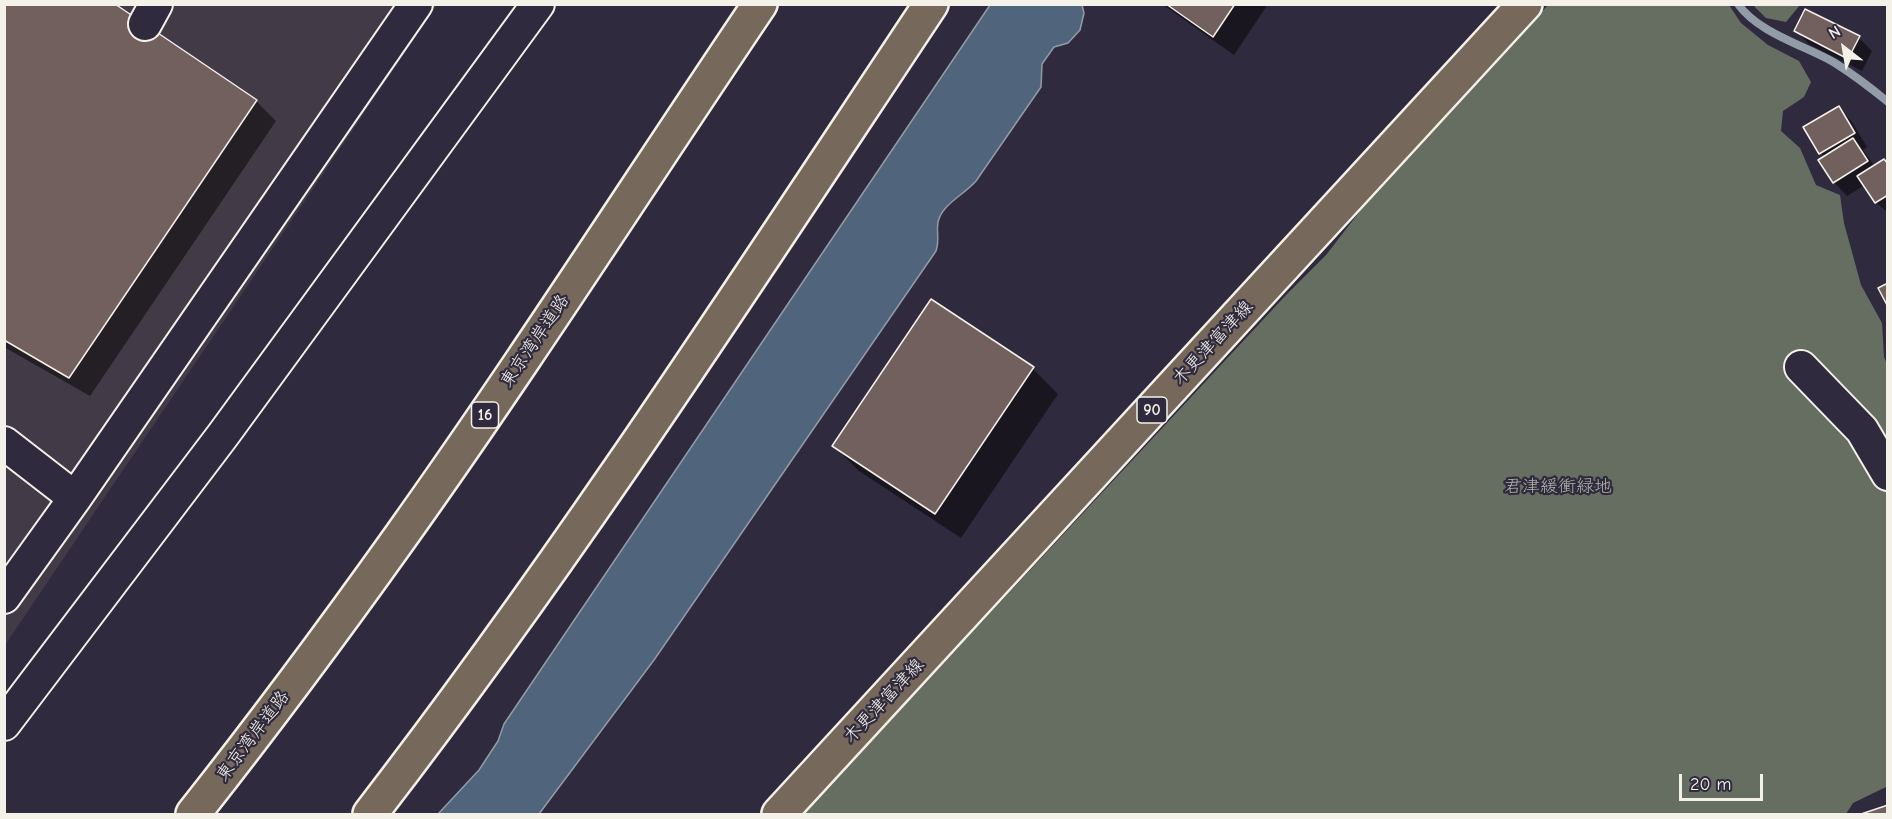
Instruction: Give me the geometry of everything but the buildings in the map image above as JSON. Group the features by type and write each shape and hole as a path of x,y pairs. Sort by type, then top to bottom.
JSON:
{"main road":[{"name":"東京湾岸道路","path":"193,814 236,760 401,536 524,359 760,4"},
{"path":"370,814 431,735 612,480 931,4"},
{"name":"木更津富津線","path":"780,814 1526,4"}],"street":[{"path":"4,597 75,498 416,4"},
{"path":"4,724 223,435 538,4"},
{"path":"1801,367 1862,430 1887,474"},
{"path":"4,443 75,498"}],"shaded area":[{"path":"5,5 437,5 5,645"}],"green space":[{"name":"君津緩衝緑地","path":"1548,5 1729,5 1741,23 1768,45 1799,61 1811,82 1804,97 1783,111 1781,131 1800,148 1816,185 1840,195 1844,223 1861,285 1882,323 1884,357 1887,364 1886,787 1853,803 1846,814 803,814 1286,295 1326,255 1377,189"},
{"path":"1753,5 1800,5 1786,22 1766,18"}],"water":[{"path":"990,5 1082,5 1084,13 1080,30 1068,43 1054,47 1042,64 1041,87 976,181 940,216 936,251 654,660 539,814 438,814 479,770 498,741 504,724"}],"waterway":[{"path":"1738,4 1747,14 1770,31 1835,63 1888,102"}]}
